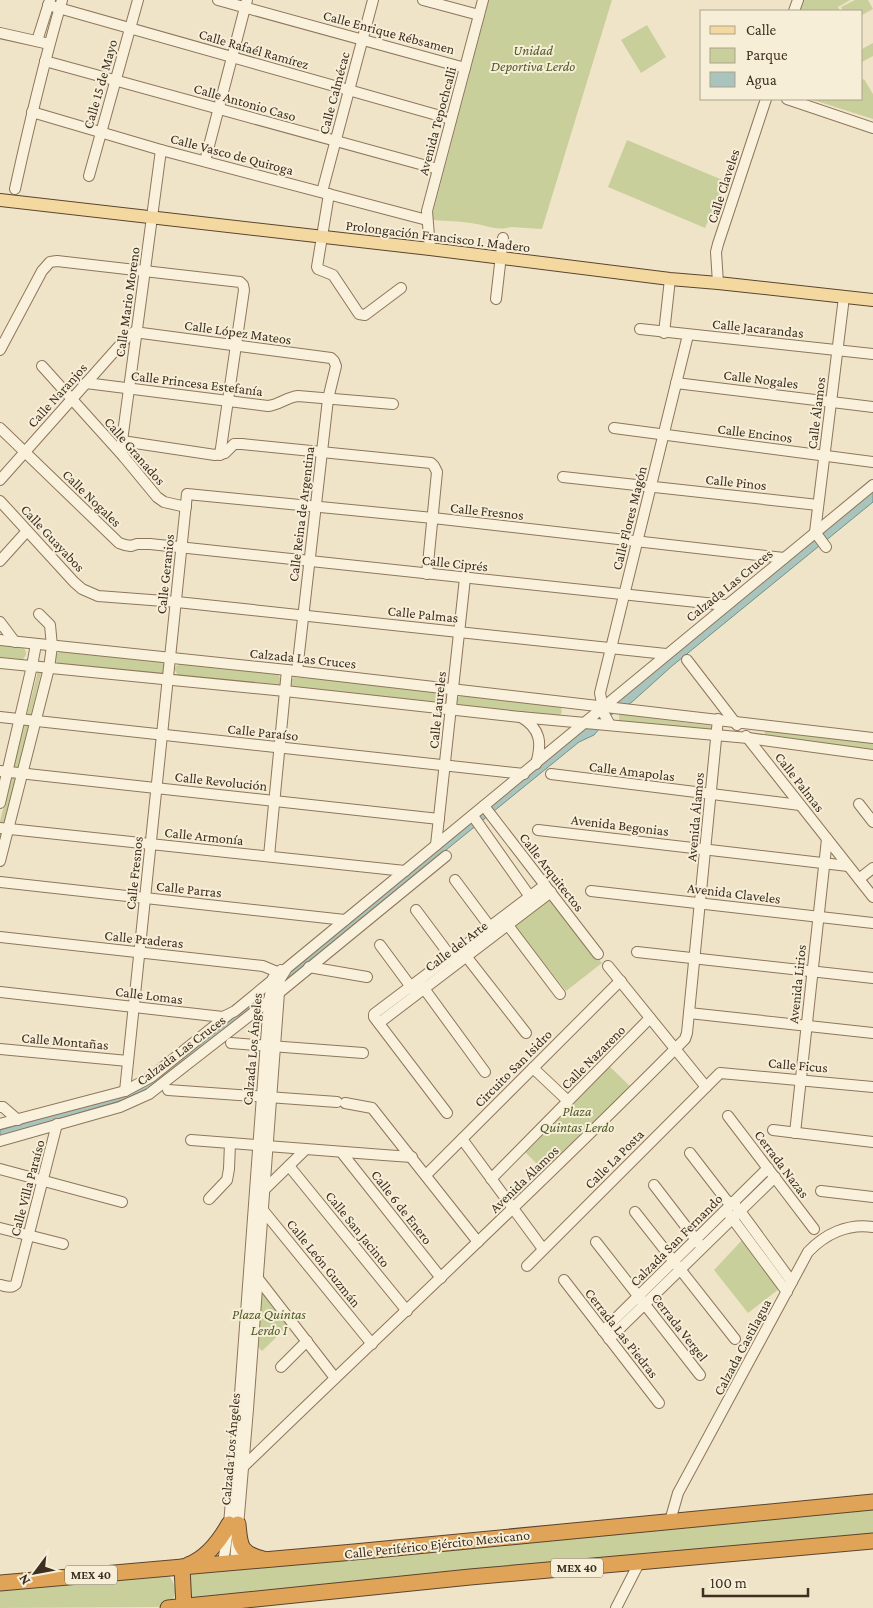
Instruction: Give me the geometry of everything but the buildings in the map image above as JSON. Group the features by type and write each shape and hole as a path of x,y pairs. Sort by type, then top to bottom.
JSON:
{"highway":[{"name":"Calle Periférico Ejército Mexicano","path":"0,1583 266,1560 873,1502"},
{"path":"234,1524 239,1542 244,1549 253,1557 266,1560"},
{"path":"184,1606 182,1567 206,1554 234,1524"},
{"name":"MEX 40","path":"168,1608 424,1582 873,1541"}],"main road":[{"name":"Prolongación Francisco I. Madero","path":"0,200 430,249 670,279 873,300"}],"street":[{"name":"Calle 15 de Mayo","path":"89,176 138,0"},
{"name":"Calle Enrique Rébsamen","path":"218,0 246,4 465,68"},
{"name":"Calle Calmécac","path":"373,0 335,142 325,193 317,267 333,275 362,316 401,288"},
{"path":"423,0 479,15"},
{"name":"Avenida Tepochcalli","path":"430,249 427,212 483,0"},
{"name":"Calle Rafaél Ramírez","path":"49,2 61,4 130,28 452,119"},
{"path":"37,41 49,2"},
{"path":"15,189 32,112 61,4"},
{"path":"205,161 246,4"},
{"path":"0,33 49,44"},
{"name":"Calle Antonio Caso","path":"45,61 438,169"},
{"name":"Calle Claveles","path":"718,283 716,252 718,244 766,100"},
{"path":"790,100 873,128"},
{"name":"Calle Vasco de Quiroga","path":"32,112 161,150 427,220"},
{"name":"Calle Mario Moreno","path":"124,457 121,451 122,441 161,150"},
{"path":"496,299 503,238"},
{"path":"0,350 42,271 50,262 57,261 240,282 244,290 220,455"},
{"path":"664,333 670,279"},
{"name":"Calle Álamos","path":"820,539 818,506 844,297"},
{"name":"Calle Jacarandas","path":"640,329 873,354"},
{"name":"Calle López Mateos","path":"136,332 330,358 334,361"},
{"name":"Calle Naranjos","path":"0,480 128,336 136,332"},
{"name":"Calle Flores Magón","path":"602,707 600,692 688,335"},
{"name":"Calle Reina de Argentina","path":"269,856 285,691 292,670 303,615 328,399 336,366 334,361"},
{"name":"Calle Granados","path":"42,366 124,457 157,497 164,502 186,507"},
{"name":"Calle Princesa Estefanía","path":"86,383 268,406 280,404 293,396 393,404"},
{"name":"Calle Nogales","path":"676,383 873,407"},
{"name":"Calle Nogales","path":"0,428 119,543 131,546 143,544 182,548"},
{"name":"Calle Encinos","path":"614,428 873,462"},
{"path":"122,441 220,455 225,453 234,444 426,462 434,466 437,472 427,574"},
{"name":"Calle Pinos","path":"563,477 818,506"},
{"name":"Calzada Las Cruces","path":"0,1141 120,1106 149,1094 277,983 345,920 524,774 725,605 784,558 820,539 873,485"},
{"name":"Calle Geranios","path":"170,658 187,494"},
{"name":"Calle Fresnos","path":"187,494 432,518 784,558"},
{"name":"Calle Guayabos","path":"0,502 74,582 89,593 98,596 177,602"},
{"path":"0,561 27,531"},
{"name":"Calle Ciprés","path":"182,548 725,605"},
{"name":"Calle Laureles","path":"436,845 465,578"},
{"name":"Calle Palmas","path":"177,602 666,654"},
{"path":"0,861 4,829 22,774 49,668 52,646 50,625 39,614"},
{"path":"0,622 15,642"},
{"name":"Calzada Las Cruces","path":"0,640 292,670 873,738"},
{"path":"0,803 4,771 19,719 36,644"},
{"name":"Calle Fresnos","path":"125,1091 170,658"},
{"name":"Calle Palmas","path":"687,660 873,897"},
{"path":"0,663 285,691 520,717 748,738 873,755"},
{"path":"624,689 623,704 627,710"},
{"path":"602,707 610,725"},
{"name":"Calle Paraíso","path":"0,717 524,774"},
{"path":"520,717 530,722 540,742 540,751 536,764"},
{"name":"Avenida Álamos","path":"233,1474 243,1467 513,1209 685,1039 701,902 718,719"},
{"name":"Calle Revolución","path":"4,771 439,819"},
{"name":"Calle Amapolas","path":"551,774 800,805"},
{"path":"859,804 873,822"},
{"name":"Calle Arquitectos","path":"484,806 598,954"},
{"path":"473,816 532,900"},
{"path":"482,828 493,819"},
{"name":"Calle Armonía","path":"4,829 405,871"},
{"name":"Avenida Begonias","path":"538,830 848,866"},
{"path":"495,848 509,837"},
{"name":"Avenida Lirios","path":"795,1133 827,839"},
{"name":"Calzada Las Cruces","path":"277,983 309,968 446,856"},
{"path":"858,879 873,868"},
{"path":"455,880 493,930"},
{"name":"Calle Parras","path":"0,882 345,920"},
{"name":"Calle del Arte","path":"447,1113 376,1019 375,1012 417,987 548,888"},
{"name":"Avenida Claveles","path":"591,891 873,923"},
{"path":"416,910 453,960"},
{"path":"505,921 560,994"},
{"name":"Calle Praderas","path":"0,937 262,966 277,983"},
{"path":"380,945 417,987 485,1072"},
{"path":"463,952 526,1033"},
{"path":"637,952 873,978"},
{"path":"608,966 706,1087"},
{"path":"309,968 366,977"},
{"name":"Circuito San Isidro","path":"426,1175 621,981"},
{"path":"228,1015 277,983"},
{"name":"Calzada Los Ángeles","path":"249,1338 248,1268 254,1199 263,1145 277,983"},
{"name":"Calle Lomas","path":"0,992 216,1017 228,1015"},
{"path":"689,1013 873,1033"},
{"name":"Calzada Las Cruces","path":"0,1124 125,1091 151,1077 217,1026 228,1015"},
{"name":"Calle Nazareno","path":"491,1179 650,1018"},
{"path":"231,1043 363,1053"},
{"name":"Calle Montañas","path":"0,1049 128,1061"},
{"path":"533,1068 568,1101"},
{"name":"Calle Ficus","path":"720,1073 873,1087"},
{"name":"Calle La Posta","path":"527,1266 720,1073"},
{"path":"168,1090 341,1103 372,1108 478,1242"},
{"path":"0,1107 4,1108 18,1120"},
{"name":"Cerrada Nazas","path":"728,1116 814,1229"},
{"name":"Calle Villa Paraíso","path":"0,1285 13,1287 16,1284 58,1124"},
{"path":"773,1130 873,1142"},
{"path":"462,1139 543,1249"},
{"path":"191,1140 412,1157"},
{"path":"210,1199 227,1180 230,1143"},
{"name":"Calzada Los Ángeles","path":"234,1524 233,1474 243,1408 249,1338 258,1278 264,1189 263,1145"},
{"path":"254,1199 305,1150"},
{"name":"Calle 6 de Enero","path":"342,1153 441,1278"},
{"path":"690,1153 732,1209 792,1282"},
{"name":"Calle San Jacinto","path":"289,1166 407,1310"},
{"name":"Calzada San Fernando","path":"606,1335 732,1209 768,1168"},
{"path":"0,1169 122,1202"},
{"name":"Calzada San Fernando","path":"732,1209 774,1177"},
{"path":"654,1185 699,1243"},
{"path":"820,1190 873,1197"},
{"name":"Calle León Guzmán","path":"254,1199 372,1344"},
{"path":"732,1209 787,1292"},
{"path":"635,1212 735,1339"},
{"name":"Calzada Castilagua","path":"670,1521 678,1493 808,1252 823,1238 844,1229 855,1226 873,1227"},
{"path":"0,1228 63,1244"},
{"name":"Cerrada Vergel","path":"596,1242 700,1375"},
{"path":"248,1268 258,1278 335,1378"},
{"name":"Cerrada Las Piedras","path":"564,1280 659,1403"},
{"path":"281,1367 307,1341"},
{"name":"Calzada Los Ángeles","path":"229,1563 243,1467 243,1408"},
{"path":"616,1608 640,1563"}],"green space":[{"name":"Unidad Deportiva Lerdo","path":"489,0 612,0 542,229 497,228 465,222 431,220"},
{"path":"802,0 850,0 838,7 840,10 798,10"},
{"path":"855,0 868,0 873,9 863,14 863,10 842,10 841,7"},
{"path":"647,25 666,57 641,73 621,40"},
{"path":"873,43 873,56 863,61 863,48"},
{"path":"863,80 873,94 873,119 813,100 863,100"},
{"path":"627,140 725,181 705,228 608,187"},
{"path":"0,642 24,648 26,655 22,661 0,660"},
{"path":"63,650 158,660 165,666 166,672 161,676 59,665 54,658 56,654"},
{"path":"180,664 273,672 277,673 282,681 278,687 179,677 174,669"},
{"path":"38,671 41,673 0,844 0,821"},
{"path":"294,677 441,691 445,693 447,699 445,704 291,688 290,682"},
{"path":"463,693 561,707 562,712 559,717 461,708 456,700"},
{"path":"619,714 713,726 712,732 619,721"},
{"path":"765,731 873,743 873,750 764,737"},
{"path":"549,897 602,963 566,991 514,925"},
{"name":"Plaza Quintas Lerdo","path":"607,1064 632,1088 546,1173 522,1149"},
{"path":"744,1238 779,1289 748,1313 714,1270"},
{"name":"Plaza Quintas Lerdo I","path":"256,1280 290,1324 262,1351 251,1340"},
{"path":"873,1504 873,1541 198,1604 190,1596 190,1574 195,1567"},
{"path":"165,1572 172,1580 175,1589 171,1603 167,1607 0,1608 0,1583"}],"water":[{"path":"873,491 873,502 672,666 632,702 611,715 594,735 579,742 185,1062 147,1089 123,1100 0,1136 0,1130 122,1095 146,1084 184,1057 564,742 608,713 629,690"}]}
